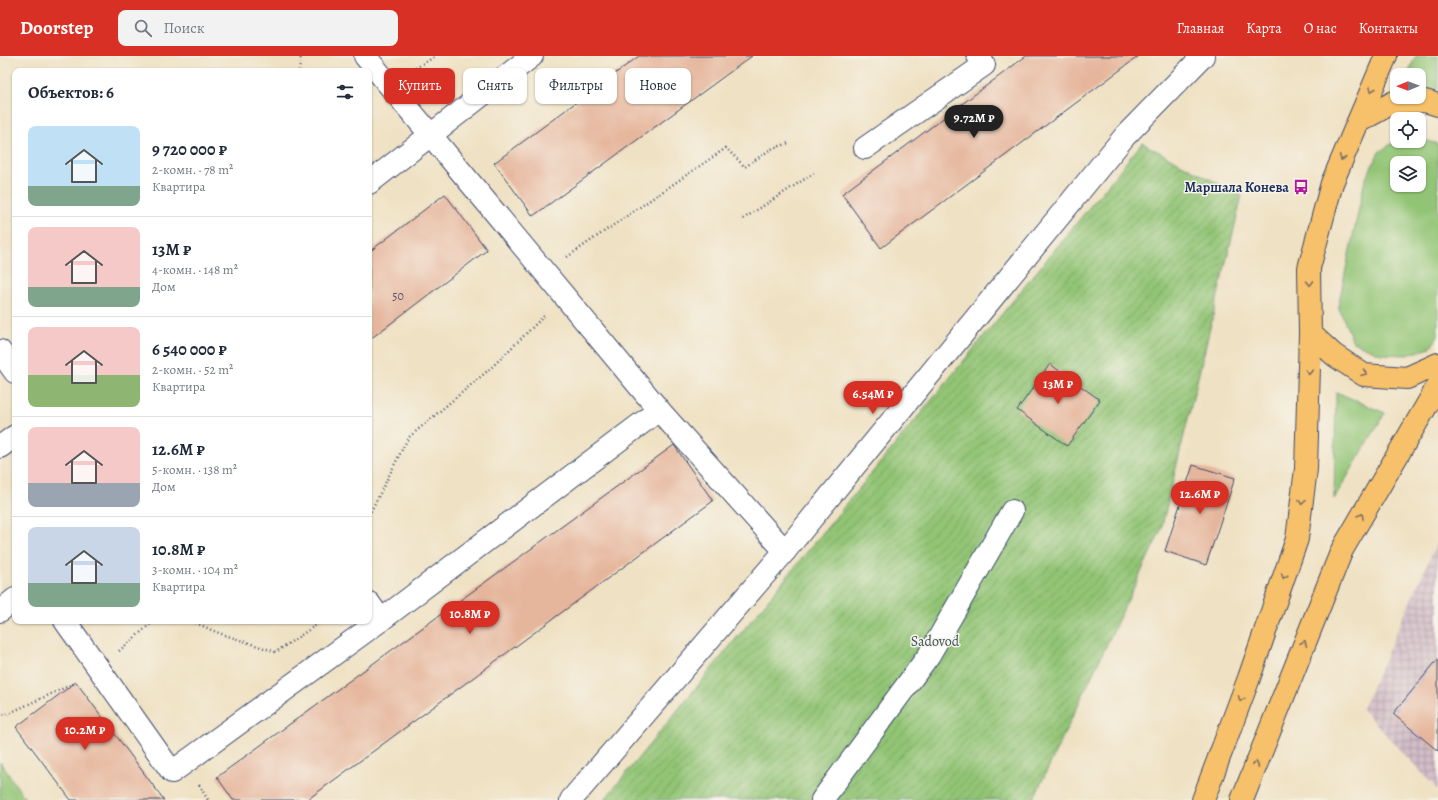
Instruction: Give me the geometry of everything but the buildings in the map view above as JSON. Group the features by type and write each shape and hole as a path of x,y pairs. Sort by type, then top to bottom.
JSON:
{"main road":[{"path":"1203,800 1249,678 1297,539 1306,469 1310,333 1309,268 1332,182 1386,56"},
{"path":"1358,122 1394,102 1425,101 1438,105"},
{"path":"1310,333 1334,355 1364,374 1407,378 1438,364"},
{"path":"1242,800 1342,550 1438,386"}],"street":[{"path":"365,56 659,410 785,551"},
{"path":"372,181 532,56"},
{"path":"865,148 984,65 978,56"},
{"path":"571,800 785,551 1125,136 1203,56"},
{"path":"0,351 12,368"},
{"path":"375,612 659,410"},
{"path":"0,447 12,438"},
{"path":"822,800 929,655 1012,511"},
{"path":"0,611 12,602"},
{"path":"67,624 172,772 360,624"}],"path":[{"path":"299,68 301,56"},
{"path":"426,63 436,56"},
{"path":"564,259 726,148 745,167 771,149 789,143"},
{"path":"743,219 814,173"},
{"path":"372,509 408,438 491,368 564,296"},
{"path":"199,624 216,632 276,652 318,624"}],"shaded area":[{"path":"1438,540 1438,790 1362,709"}],"green space":[{"path":"1416,56 1438,56 1438,90 1426,89 1426,68 1410,68"},
{"path":"1426,141 1436,143 1438,147 1438,337 1430,348 1407,355 1381,354 1353,342 1338,306 1365,180 1379,152 1390,145 1390,148 1426,148"},
{"name":"Sadovod","path":"1142,143 1242,196 1161,530 1033,800 604,800"},
{"path":"1336,392 1385,413 1334,499"},
{"path":"0,762 26,800 0,800"}],"place":[{"name":"Маршала Конева","path":"1301,187"}]}
